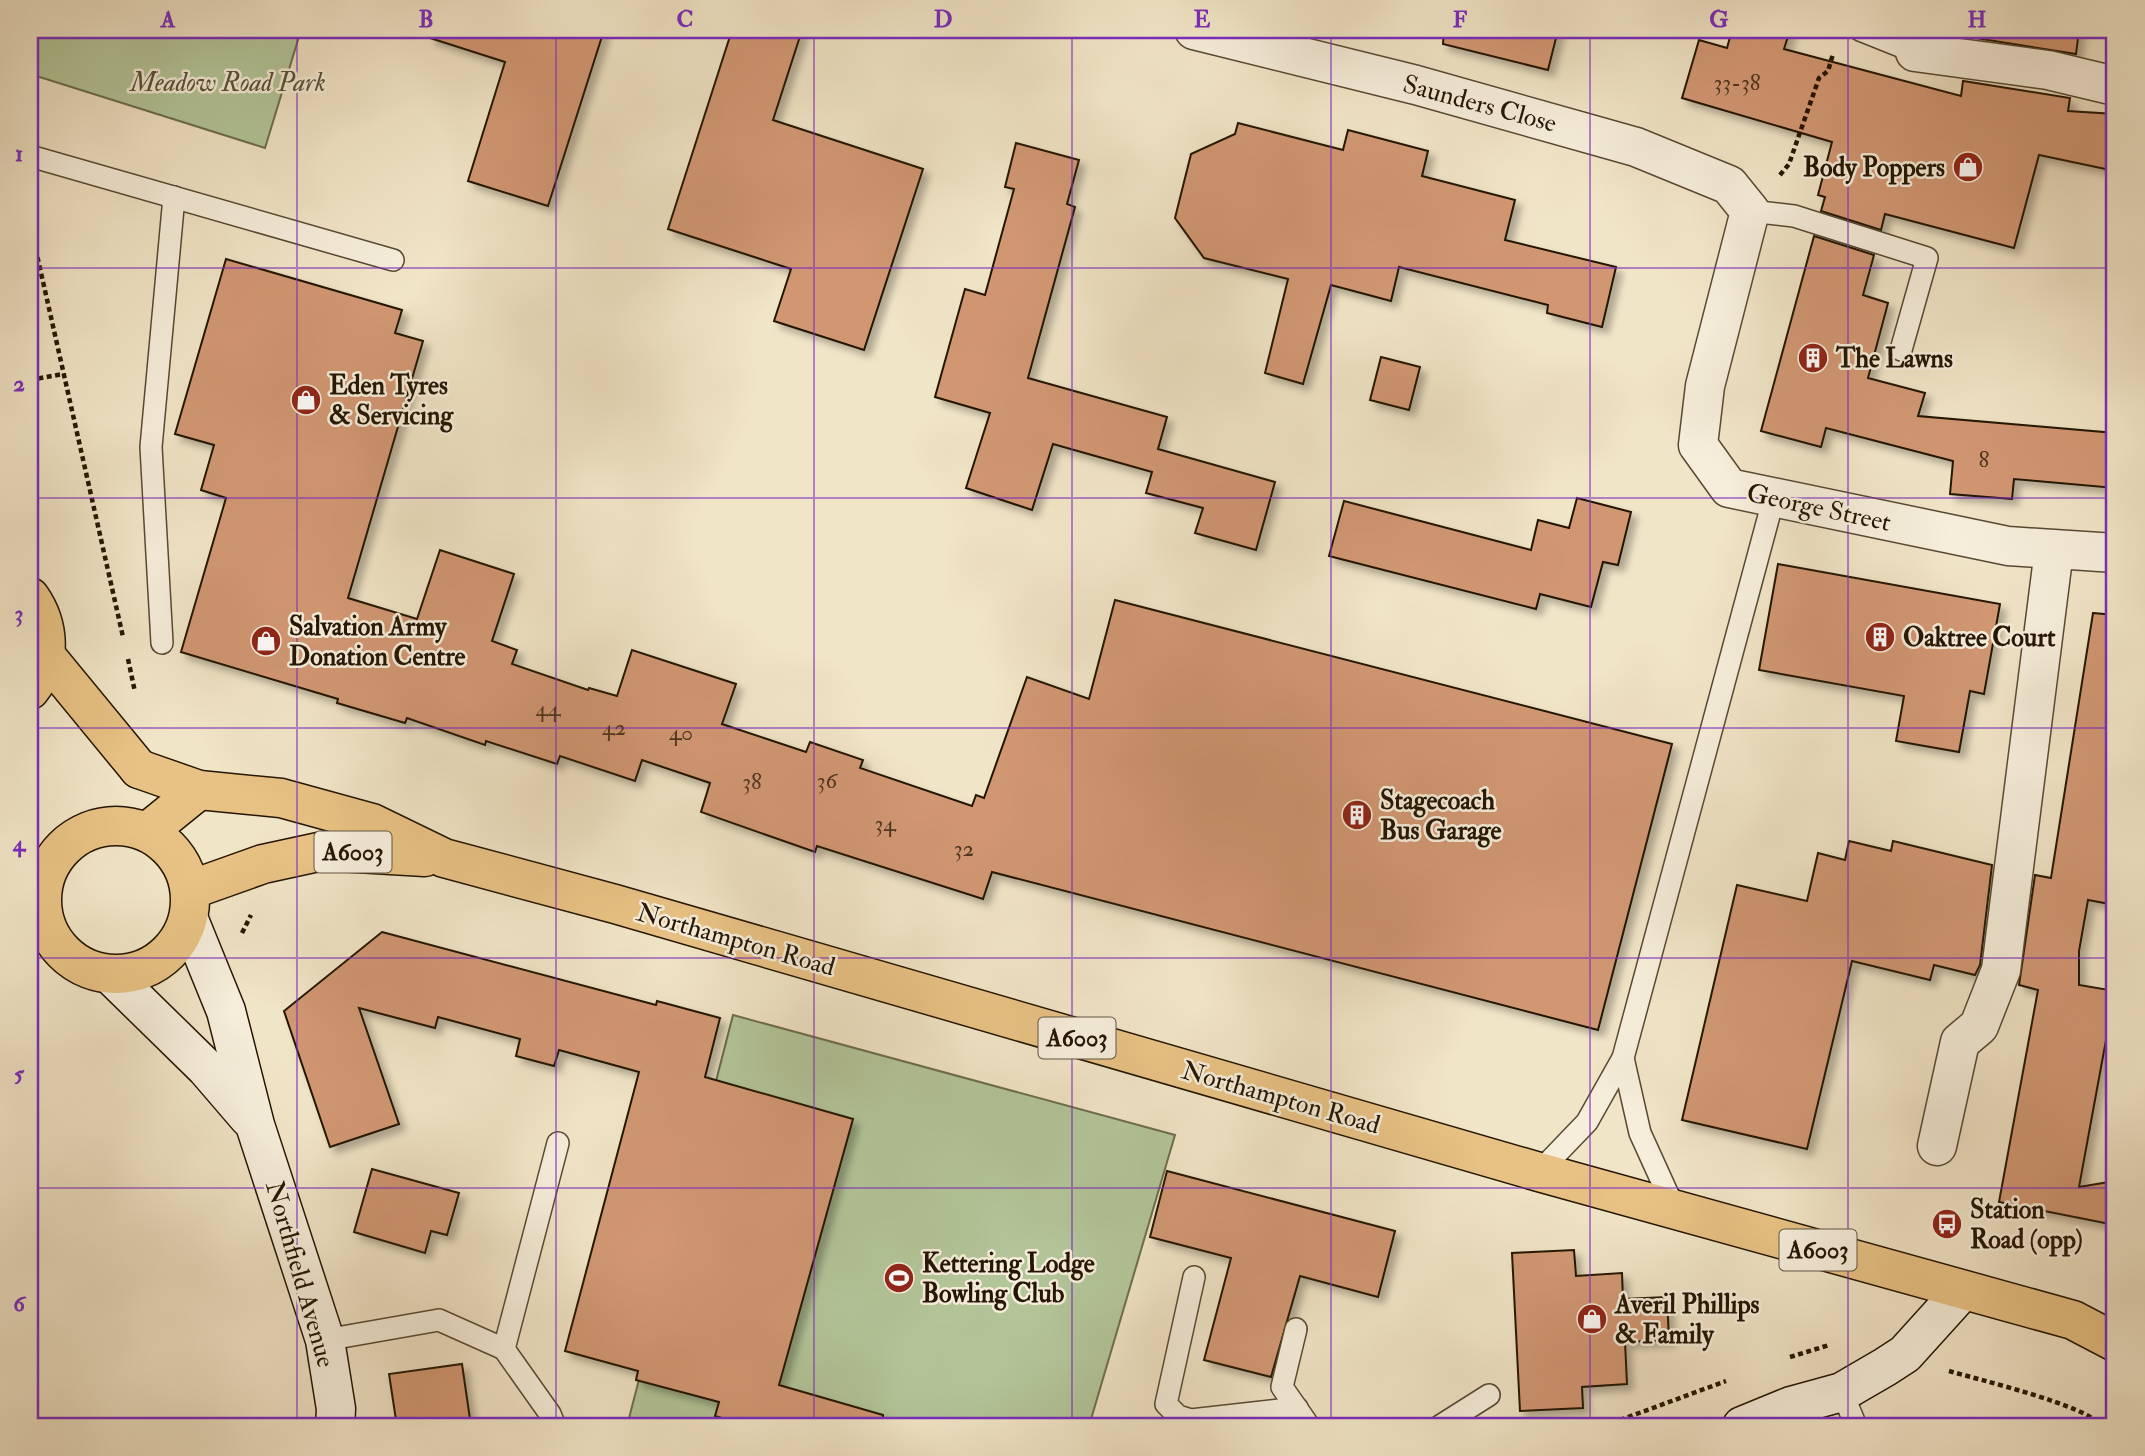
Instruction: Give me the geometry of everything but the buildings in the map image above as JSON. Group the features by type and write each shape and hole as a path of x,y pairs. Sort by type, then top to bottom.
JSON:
{"main road":[{"path":"30,597 41,616 46,636 46,656 37,681 30,690"},
{"path":"46,656 139,769 142,830"},
{"name":"Northampton Road","path":"139,769 199,790 281,798 372,823 444,858 615,904 1539,1172 2073,1320 2115,1342"},
{"path":"142,830 199,790"},
{"path":"111,826 142,830 168,846 183,866 189,905 178,943 159,962 136,973 111,975 82,967 59,949 45,924 39,853 64,846 86,832 111,826"},
{"name":"Northampton Road","path":"189,905 222,881 263,864 323,851 444,858"}],"street":[{"name":"Saunders Close","path":"1194,30 1257,38 1636,147 1729,185 1750,211"},
{"path":"1915,52 2048,70 2115,86"},
{"name":"George Street","path":"1750,211 1705,386 1698,445 1729,488 2008,546 2115,553"},
{"path":"1937,1146 1960,1042 1979,1026 2001,970 2054,550"},
{"name":"Northfield Avenue","path":"189,905 226,1011 255,1125 325,1340 336,1409 335,1426"},
{"name":"Northfield Avenue","path":"111,975 206,1068 255,1125"},
{"path":"1742,1426 1791,1406 1849,1409 1905,1354 1962,1291"}],"lane":[{"path":"1860,30 1915,52"},
{"path":"30,156 393,260"},
{"path":"162,643 151,447 174,197"},
{"path":"1750,211 1794,216 1927,258 1902,350"},
{"path":"1539,1172 1587,1122 1623,1058 1774,497"},
{"path":"1623,1058 1640,1133 1675,1210"},
{"path":"504,1349 558,1143"},
{"path":"1194,1277 1166,1404 1171,1411 1191,1420 1297,1408"},
{"path":"325,1340 439,1320 504,1349 551,1415 555,1426"},
{"path":"1296,1329 1282,1387 1309,1426"},
{"path":"1440,1426 1489,1395"}],"path":[{"path":"1750,211 1789,164 1819,78 1828,71 1835,46"},
{"path":"30,380 64,374"},
{"path":"1946,1370 2076,1408 2100,1424"}],"green space":[{"name":"Meadow Road Park","path":"30,30 301,30 265,148 30,74"},
{"name":"Kettering Lodge Bowling Club","path":"733,1015 1175,1135 1089,1426 737,1426 721,1422 693,1426 627,1426"}],"place":[{"name":"Body Poppers","path":"1968,167"},
{"name":"The Lawns","path":"1813,358"},
{"name":"Eden Tyres & Servicing","path":"306,400"},
{"name":"Oaktree Court","path":"1880,637"},
{"name":"Salvation Army Donation Centre","path":"266,641"},
{"name":"Stagecoach Bus Garage","path":"1357,815"},
{"name":"Station Road (opp)","path":"1947,1224"},
{"name":"Kettering Lodge Bowling Club","path":"899,1278"},
{"name":"Averil Phillips & Family","path":"1592,1319"}]}
